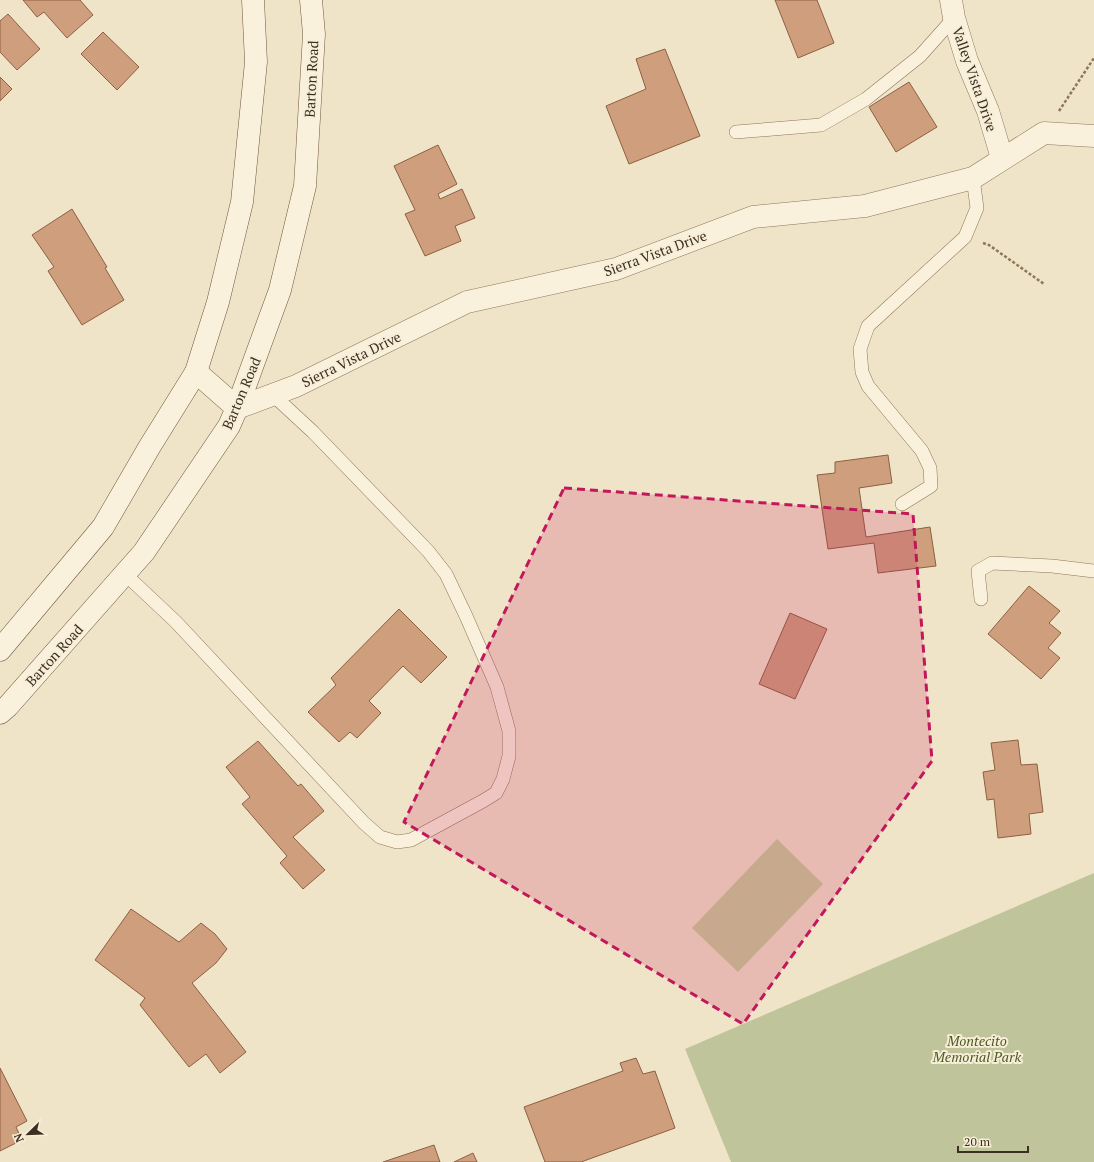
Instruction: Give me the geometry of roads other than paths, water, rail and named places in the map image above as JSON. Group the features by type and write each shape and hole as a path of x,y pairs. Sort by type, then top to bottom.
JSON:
{"main road":[{"path":"0,650 103,527 150,446 196,372 218,302 242,202 256,62 253,0"},
{"name":"Barton Road","path":"0,713 8,706 144,552 229,426 237,408 280,290 305,186 314,34 311,0"},
{"name":"Valley Vista Drive","path":"953,9 967,60 988,112 1002,158"},
{"name":"Sierra Vista Drive","path":"237,408 296,386 467,302 616,269 753,216 865,206 973,178 1044,132 1094,136"},
{"path":"196,372 237,408"}],"lane":[{"path":"736,132 821,125 866,99 920,56 953,9"},
{"path":"902,504 931,486 930,468 922,451 868,386 862,372 860,349 868,326 966,237 977,208 973,178"},
{"path":"125,574 176,622 364,823 380,837 397,842 411,840 496,793 503,779 508,756 509,732 498,687 446,574 428,551 313,432 273,395"},
{"path":"981,599 978,571 992,563 1052,566 1094,571"}],"park label":[{"name":"Montecito Memorial Park","path":"977,1048"}]}
